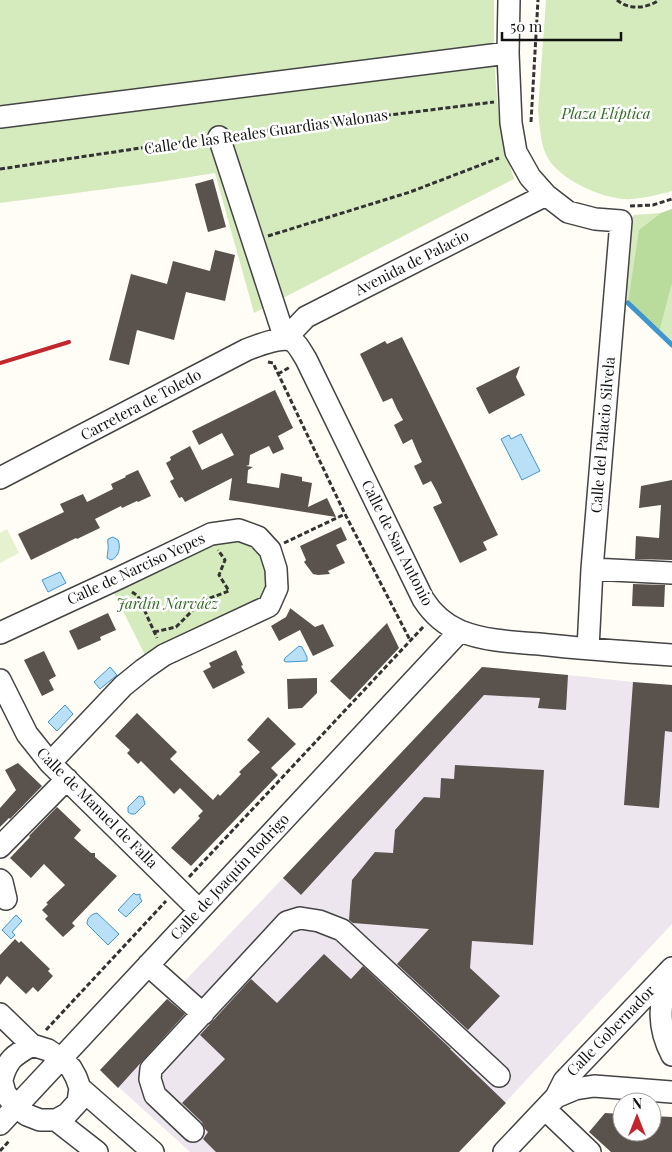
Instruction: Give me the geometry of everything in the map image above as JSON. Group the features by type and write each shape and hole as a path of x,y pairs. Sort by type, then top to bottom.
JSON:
{"street":[{"path":"509,0 508,54 511,123 516,152 530,177 546,195 568,212 595,219 621,221"},
{"path":"0,117 508,54"},
{"path":"219,136 285,339"},
{"name":"Avenida de Palacio","path":"285,339 306,317 546,195"},
{"name":"Calle del Palacio Silvela","path":"588,649 592,569 621,221"},
{"name":"Carretera de Toledo","path":"0,478 246,350 285,339"},
{"name":"Calle de San Antonio","path":"285,339 293,340 306,359 422,599 434,615 445,624 460,631 491,640 672,655"},
{"name":"Calle de Narciso Yepes","path":"0,633 211,534 239,530 258,537 270,550"},
{"path":"50,763 123,686 144,669 164,655 269,606 277,588 276,569 270,550"},
{"path":"592,569 672,573"},
{"name":"Calle de Joaquín Rodrigo","path":"0,1124 148,965 192,903 460,631"},
{"name":"Calle de Manuel de Falla","path":"0,680 26,734 50,763 192,903"},
{"path":"0,847 67,779"},
{"path":"193,1131 155,1095 150,1079 151,1069 286,922 300,918 319,921 342,930 498,1076"},
{"path":"148,965 203,1014"},
{"path":"670,969 662,994 661,1017 664,1038 672,1055"},
{"name":"Calle Gobernador","path":"550,1103 564,1081 670,969"},
{"path":"0,1014 32,1045 48,1050 71,1068 80,1088 153,1152"},
{"path":"32,1045 6,1065 1,1077 6,1093 16,1107 27,1115 40,1120 56,1120 67,1114 78,1102 80,1088"},
{"path":"504,1152 550,1103 575,1089 594,1086 672,1092"},
{"path":"550,1103 590,1152"},
{"path":"56,1120 97,1152"}],"path":[{"path":"530,130 538,0"},
{"path":"617,0 630,7 641,8 658,0"},
{"name":"Calle de las Reales Guardias Walonas","path":"0,169 219,136 532,97"},
{"path":"253,241 410,192 516,152"},
{"path":"621,221 622,206 653,205 672,199"},
{"path":"263,344 268,362 273,363 345,514 410,640"},
{"path":"270,550 345,514"},
{"path":"154,632 176,627 202,601 229,591 219,575 225,560 218,549 209,552"},
{"path":"137,589 130,590 138,596 164,655"},
{"path":"32,1045 192,903 410,640 434,615"}],"shaded area":[{"path":"482,667 672,685 672,924 459,1152 190,1152 100,1070"}],"green space":[{"path":"0,0 494,0 498,110 505,150 514,179 254,313 215,173 0,203"},
{"name":"Plaza Elíptica","path":"546,0 672,0 672,191 635,199 613,198 592,191 572,181 549,160 542,143 538,111"},
{"path":"672,209 672,345 623,298 629,224 634,215 661,213"},
{"path":"672,209 672,283 659,332 628,303 639,230 661,213"},
{"path":"7,529 19,553 0,563 0,533"},
{"name":"Jardín Narváez","path":"237,539 254,544 262,554 268,569 267,585 260,598 146,657 112,589 213,540"}],"water":[{"path":"521,434 540,471 522,480 501,439 509,435 511,439"},
{"path":"113,537 118,540 119,549 116,557 111,560 107,558 108,539"},
{"path":"60,572 66,583 48,592 42,580"},
{"path":"299,646 302,647 307,661 284,661 285,658"},
{"path":"110,667 117,675 100,689 94,682"},
{"path":"65,705 73,714 57,731 48,722"},
{"path":"139,796 143,797 145,804 135,814 131,814 128,812 128,807"},
{"path":"134,893 136,895 140,894 142,901 126,917 118,910"},
{"path":"97,913 119,934 108,945 87,924 90,917"},
{"path":"16,915 22,921 12,932 15,935 11,939 2,930"}],"building":[{"path":"213,179 226,227 208,232 195,184"},
{"path":"215,250 235,255 225,301 186,292 174,340 137,330 129,365 109,360 131,274 167,284 173,261 210,271"},
{"path":"402,337 498,535 483,542 487,550 460,563 433,507 442,503 437,492 431,481 423,485 414,466 422,462 412,439 403,444 394,425 403,420 392,398 383,402 360,354 385,341 387,344"},
{"path":"520,366 516,377 525,395 489,414 476,388"},
{"path":"275,390 293,428 278,436 284,449 273,454 269,446 250,455 249,465 246,466 253,467 248,470 247,483 279,488 281,473 302,477 302,481 312,483 308,507 327,498 336,517 229,500 232,478 185,502 182,497 179,498 170,481 174,479 166,463 171,460 170,457 190,446 202,470 234,455 222,433 199,445 192,431"},
{"path":"138,470 151,496 122,508 121,506 95,519 100,528 31,560 18,534 64,512 60,504 83,494 87,502 113,489 111,484"},
{"path":"672,480 672,560 635,559 636,536 659,538 661,505 639,508 641,486"},
{"path":"341,527 347,540 336,545 345,563 328,571 330,574 313,574 304,562 306,560 300,546"},
{"path":"633,584 665,585 664,607 632,606"},
{"path":"290,608 315,627 323,624 334,646 313,656 300,630 279,641 271,626 286,617"},
{"path":"108,613 116,630 100,637 101,640 78,650 69,631"},
{"path":"387,623 399,648 350,700 330,681"},
{"path":"236,650 245,673 213,689 203,671 211,667 209,663"},
{"path":"44,651 56,676 49,680 54,690 42,696 24,660"},
{"path":"482,667 568,675 566,710 538,708 540,698 484,695 301,895 283,878"},
{"path":"317,678 317,693 302,708 288,709 287,679"},
{"path":"633,682 672,685 672,732 665,731 659,808 624,805"},
{"path":"137,713 177,752 170,759 213,800 218,794 220,796 241,774 239,772 260,752 247,740 268,717 296,744 271,768 278,775 191,866 171,848 200,818 198,816 203,811 180,788 174,794 141,761 138,764 127,753 130,750 115,736"},
{"path":"18,763 42,786 0,827 0,808 16,790 5,770"},
{"path":"455,765 544,770 533,945 472,941 470,968 500,996 468,1030 397,964 429,929 353,923 349,920 352,880 375,852 393,853 395,830 424,797 440,798 441,778 454,779"},
{"path":"57,807 81,830 74,838 91,853 95,853 95,857 117,876 72,923 75,926 63,937 45,919 48,916 42,910 48,904 46,903 65,885 44,864 31,878 10,858"},
{"path":"15,939 19,943 21,941 50,969 48,971 53,976 38,992 33,987 26,994 7,976 0,985 0,955"},
{"path":"324,954 351,979 363,966 506,1103 459,1152 216,1152 203,1139 208,1132 202,1122 182,1103 225,1059 200,1035 251,979 277,1003"},
{"path":"167,999 185,1014 118,1088 100,1070"},
{"path":"605,1113 612,1113 612,1142 662,1142 662,1116 672,1117 672,1152 611,1152 589,1132"}],"waterway":[{"path":"628,303 672,345"}],"railway":[{"path":"0,363 69,342"}]}
